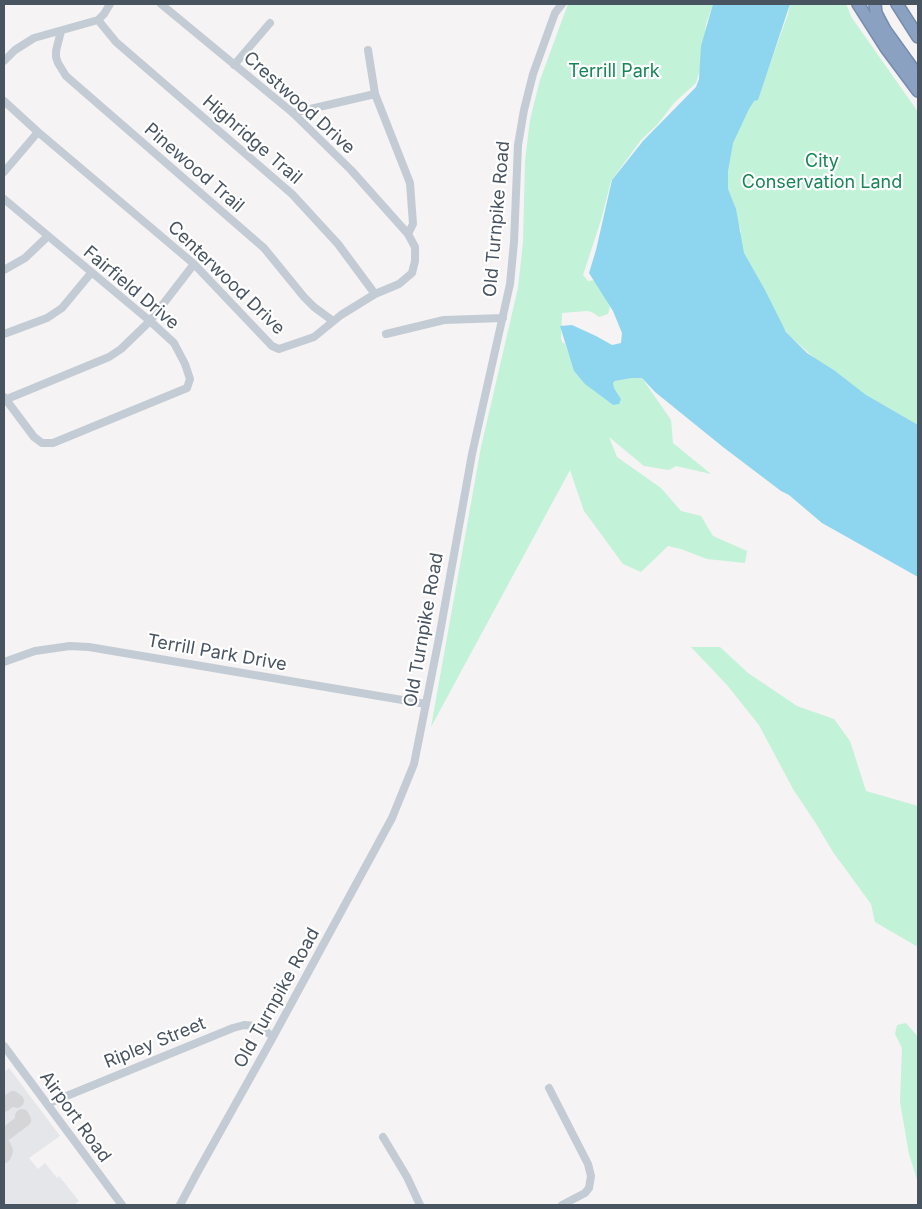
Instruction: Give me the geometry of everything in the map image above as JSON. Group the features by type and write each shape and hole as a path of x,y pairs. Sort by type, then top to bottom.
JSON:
{"highway":[{"path":"858,4 886,48 918,91"},
{"path":"875,4 876,13 885,30 918,76"},
{"path":"897,4 918,37"}],"street":[{"path":"4,61 28,42 41,36 98,20 110,4"},
{"name":"Crestwood Drive","path":"161,4 293,113 352,170 408,234"},
{"name":"Old Turnpike Road","path":"556,4 556,13"},
{"name":"Old Turnpike Road","path":"180,1205 392,818 414,764 472,454 510,284 514,250 519,133 533,74 556,13 562,4"},
{"name":"Highridge Trail","path":"98,20 116,42 292,194 338,244 375,294"},
{"path":"234,65 270,23"},
{"name":"Pinewood Trail","path":"61,31 56,57 66,76 264,248 304,297 333,321"},
{"path":"368,50 375,94 410,183 412,224 408,234"},
{"path":"293,113 375,94"},
{"name":"Centerwood Drive","path":"4,101 194,264 272,346 279,349 314,337 333,321 375,294 399,284 412,272 415,261 415,247 408,234"},
{"path":"4,172 38,132"},
{"name":"Fairfield Drive","path":"4,200 150,321 174,344 185,364 190,379 186,388 53,443 42,443 34,437 5,398"},
{"path":"4,270 25,258 47,237"},
{"path":"5,398 109,357 121,349 150,321 194,264"},
{"path":"4,334 47,318 62,308 91,273"},
{"path":"386,334 444,320 503,318"},
{"name":"Terrill Park Drive","path":"4,662 36,651 70,646 89,647 426,704"},
{"name":"Ripley Street","path":"47,1104 233,1028 244,1025 257,1026 273,1037"},
{"name":"Airport Road","path":"4,1046 122,1205"},
{"path":"549,1088 588,1164 591,1176 589,1188 585,1193 562,1205"},
{"path":"382,1137 407,1177 420,1205"}],"shaded area":[{"path":"9,1068 60,1136 29,1158 38,1169 45,1163 57,1178 59,1176 79,1201 74,1205 4,1205 4,1072"}],"green space":[{"name":"Terrill Park","path":"568,4 713,4 706,24 704,45 701,50 702,62 696,83 674,103 657,125 641,140 611,181 601,220 583,275 588,281 597,280 610,307 608,314 599,317 587,311 562,313 561,338 575,371 593,390 613,405 621,399 614,388 613,383 615,381 642,378 671,420 673,443 711,474 676,466 669,470 644,466 609,437 617,457 661,488 681,511 701,516 713,536 747,551 745,563 707,559 668,546 641,572 623,564 584,511 570,470 431,727 481,447 518,288 523,242 525,161 530,120 540,80"},
{"name":"City Conservation Land","path":"790,4 846,4 852,18 918,112 918,428 833,375 789,335 755,286 738,239 741,231 728,194 725,157 741,119 761,89"},
{"path":"691,647 720,647 748,673 797,706 834,719 850,741 866,791 918,806 918,947 875,922 871,904 833,852 793,789 759,725 727,685"},
{"path":"906,1023 918,1037 918,1183 909,1154 900,1102 902,1048 895,1034 897,1025"}],"water":[{"path":"713,4 790,4 758,100 754,101 749,109 733,143 728,171 728,189 736,209 744,253 786,332 807,353 835,371 866,395 918,425 918,577 822,523 789,495 723,447 655,392 642,378 615,381 613,383 614,388 621,399 619,404 613,405 585,384 574,371 560,326 572,325 612,345 621,343 622,333 613,311 589,273 612,180 643,141 696,87 699,79 701,46"}],"taxiway":[{"path":"4,1105 13,1098 17,1101"},
{"path":"4,1135 24,1120 22,1116"},
{"path":"4,1146 6,1151 4,1156"}]}
